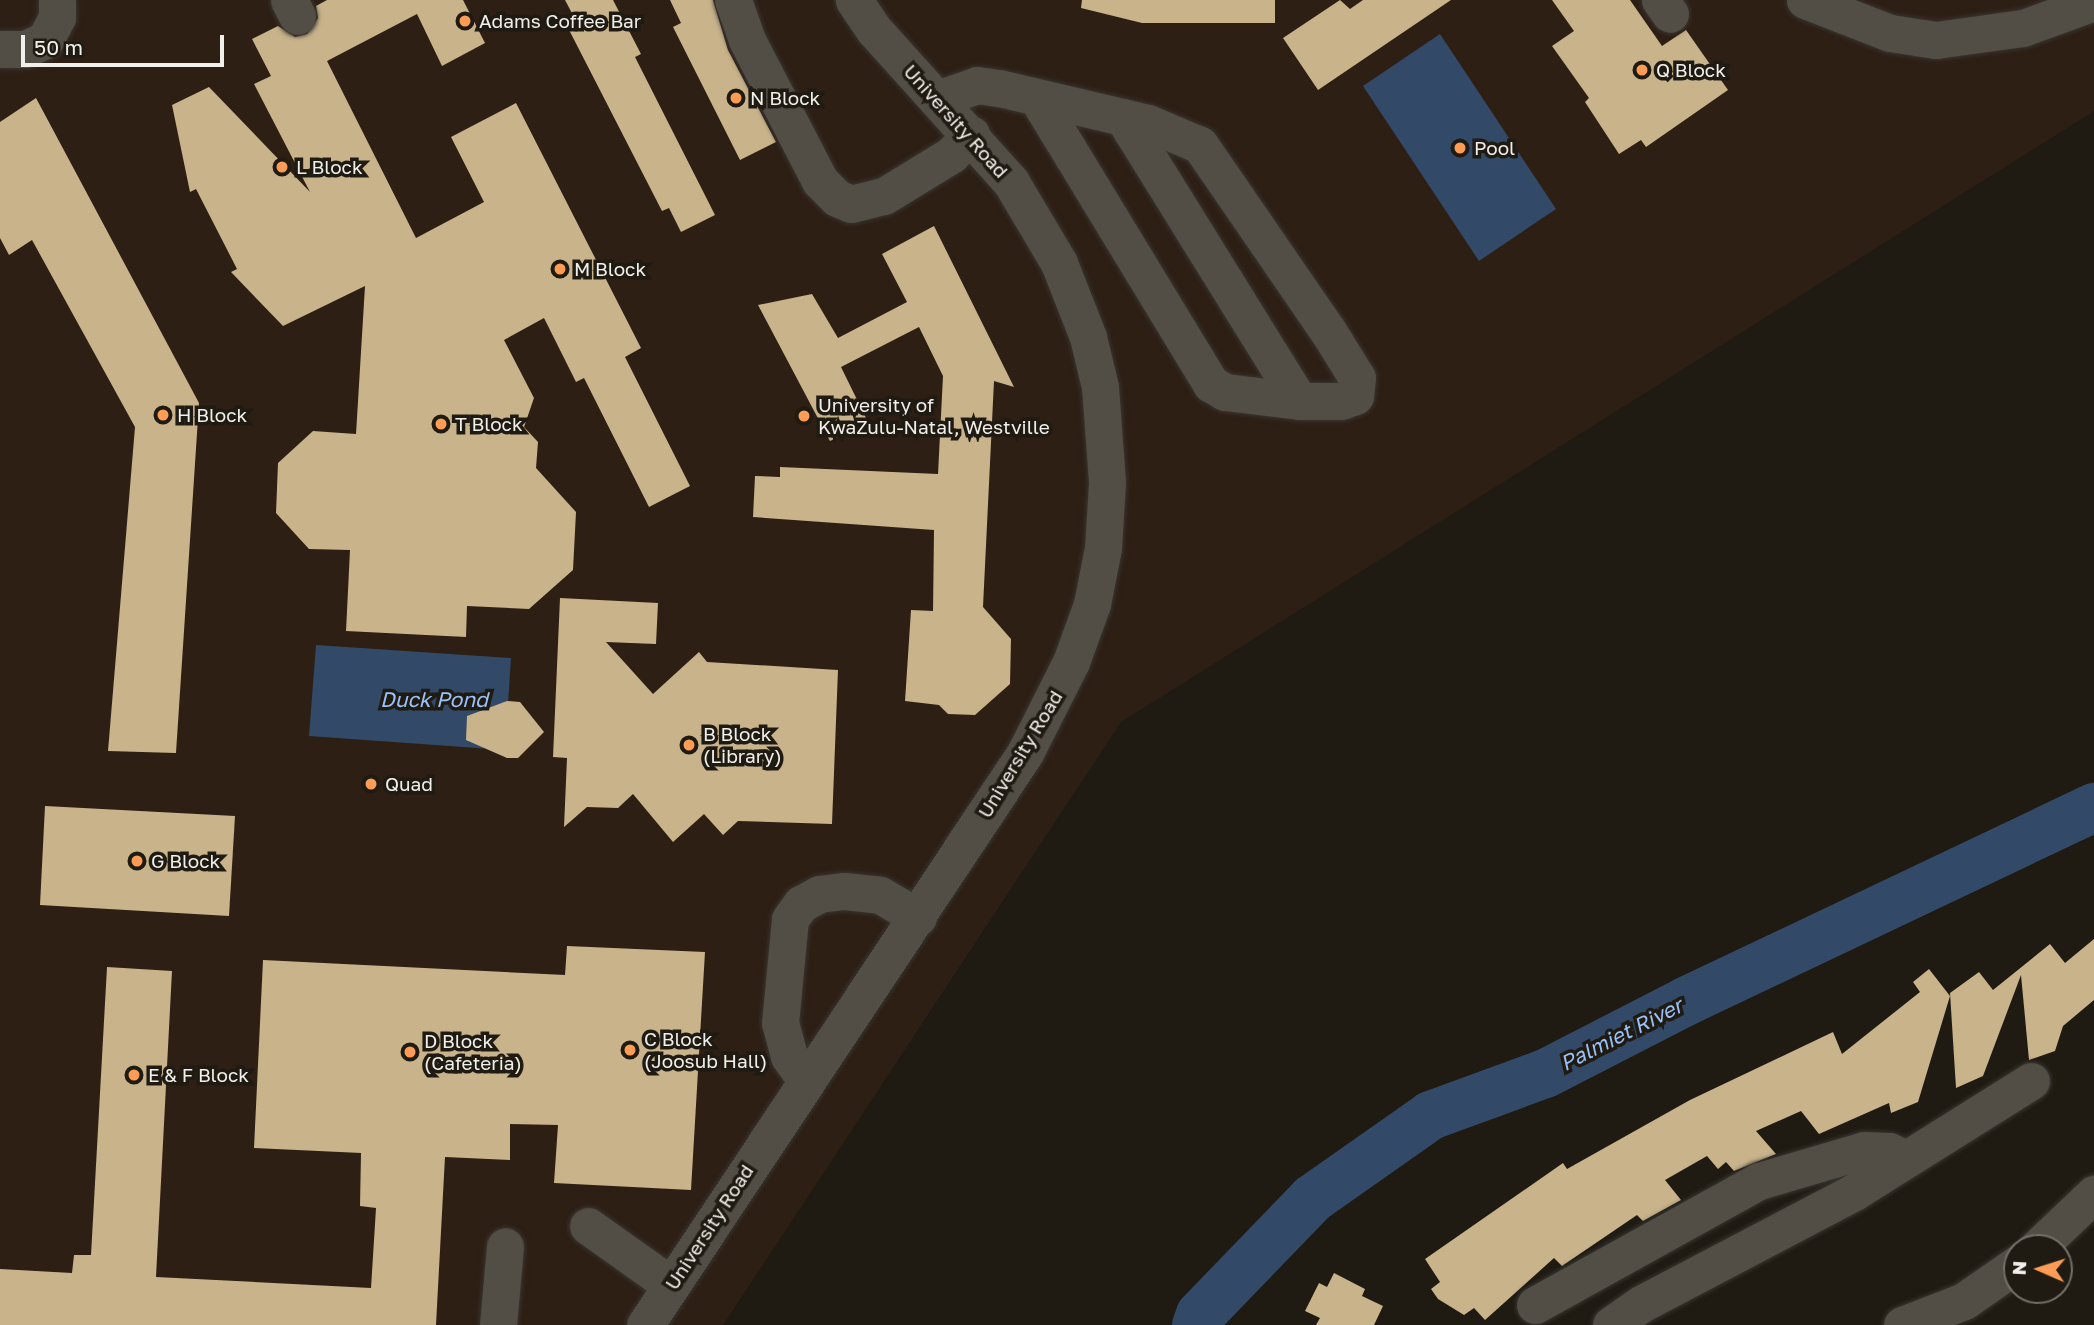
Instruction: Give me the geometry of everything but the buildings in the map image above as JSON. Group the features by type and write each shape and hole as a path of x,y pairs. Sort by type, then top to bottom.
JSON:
{"street":[{"path":"0,49 25,49 45,40 57,17 57,0"},
{"path":"733,0 747,40 803,149 820,181 837,198 851,204 884,196 951,155 971,134"},
{"name":"University Road","path":"645,1325 805,1079 918,917 1057,697 1092,604 1103,548 1104,419 1088,337 1038,223 1011,182 940,98 888,46 854,0"},
{"path":"1805,0 1890,33 1936,40 2024,28 2094,2"},
{"path":"940,98 977,85 1037,98 1123,117 1148,123 1200,145 1328,331 1358,389 1355,396 1341,401 1299,401 1225,392 1211,384 1037,98"},
{"path":"1123,117 1299,401"},
{"path":"805,1079 789,1056 780,1023 790,919 801,904 819,894 844,891 880,895 918,917"},
{"path":"1611,1325 1641,1304 1854,1192 1904,1158 2031,1081"},
{"path":"1535,1305 1759,1181 1864,1150 1889,1151 1904,1158"},
{"path":"2052,1234 2094,1194"},
{"path":"588,1226 671,1285"},
{"path":"498,1325 505,1246"},
{"path":"1902,1325 1964,1301 2003,1274"}],"shaded area":[{"name":"University of KwaZulu-Natal, Westville","path":"0,0 2094,0 2094,111 1121,722 723,1325 0,1325"}],"water":[{"name":"Pool","path":"1440,34 1556,209 1479,261 1363,86"},
{"name":"Duck Pond","path":"316,645 511,658 505,750 309,736"}],"waterway":[{"name":"Palmiet River","path":"1196,1325 1200,1314 1312,1198 1430,1115 1545,1073 1685,1001 2094,807"}],"place":[{"name":"Adams Coffee Bar","path":"465,21"},
{"name":"Q Block","path":"1642,70"},
{"name":"N Block","path":"736,98"},
{"name":"Pool","path":"1460,148"},
{"name":"L Block","path":"282,167"},
{"name":"M Block","path":"560,269"},
{"name":"H Block","path":"163,415"},
{"name":"University of KwaZulu-Natal, Westville","path":"804,416"},
{"name":"T Block","path":"441,424"},
{"name":"B Block (Library)","path":"689,745"},
{"name":"Quad","path":"371,784"},
{"name":"G Block","path":"137,861"},
{"name":"C Block (Joosub Hall)","path":"630,1050"},
{"name":"D Block (Cafeteria)","path":"410,1052"},
{"name":"E & F Block","path":"134,1075"}]}
